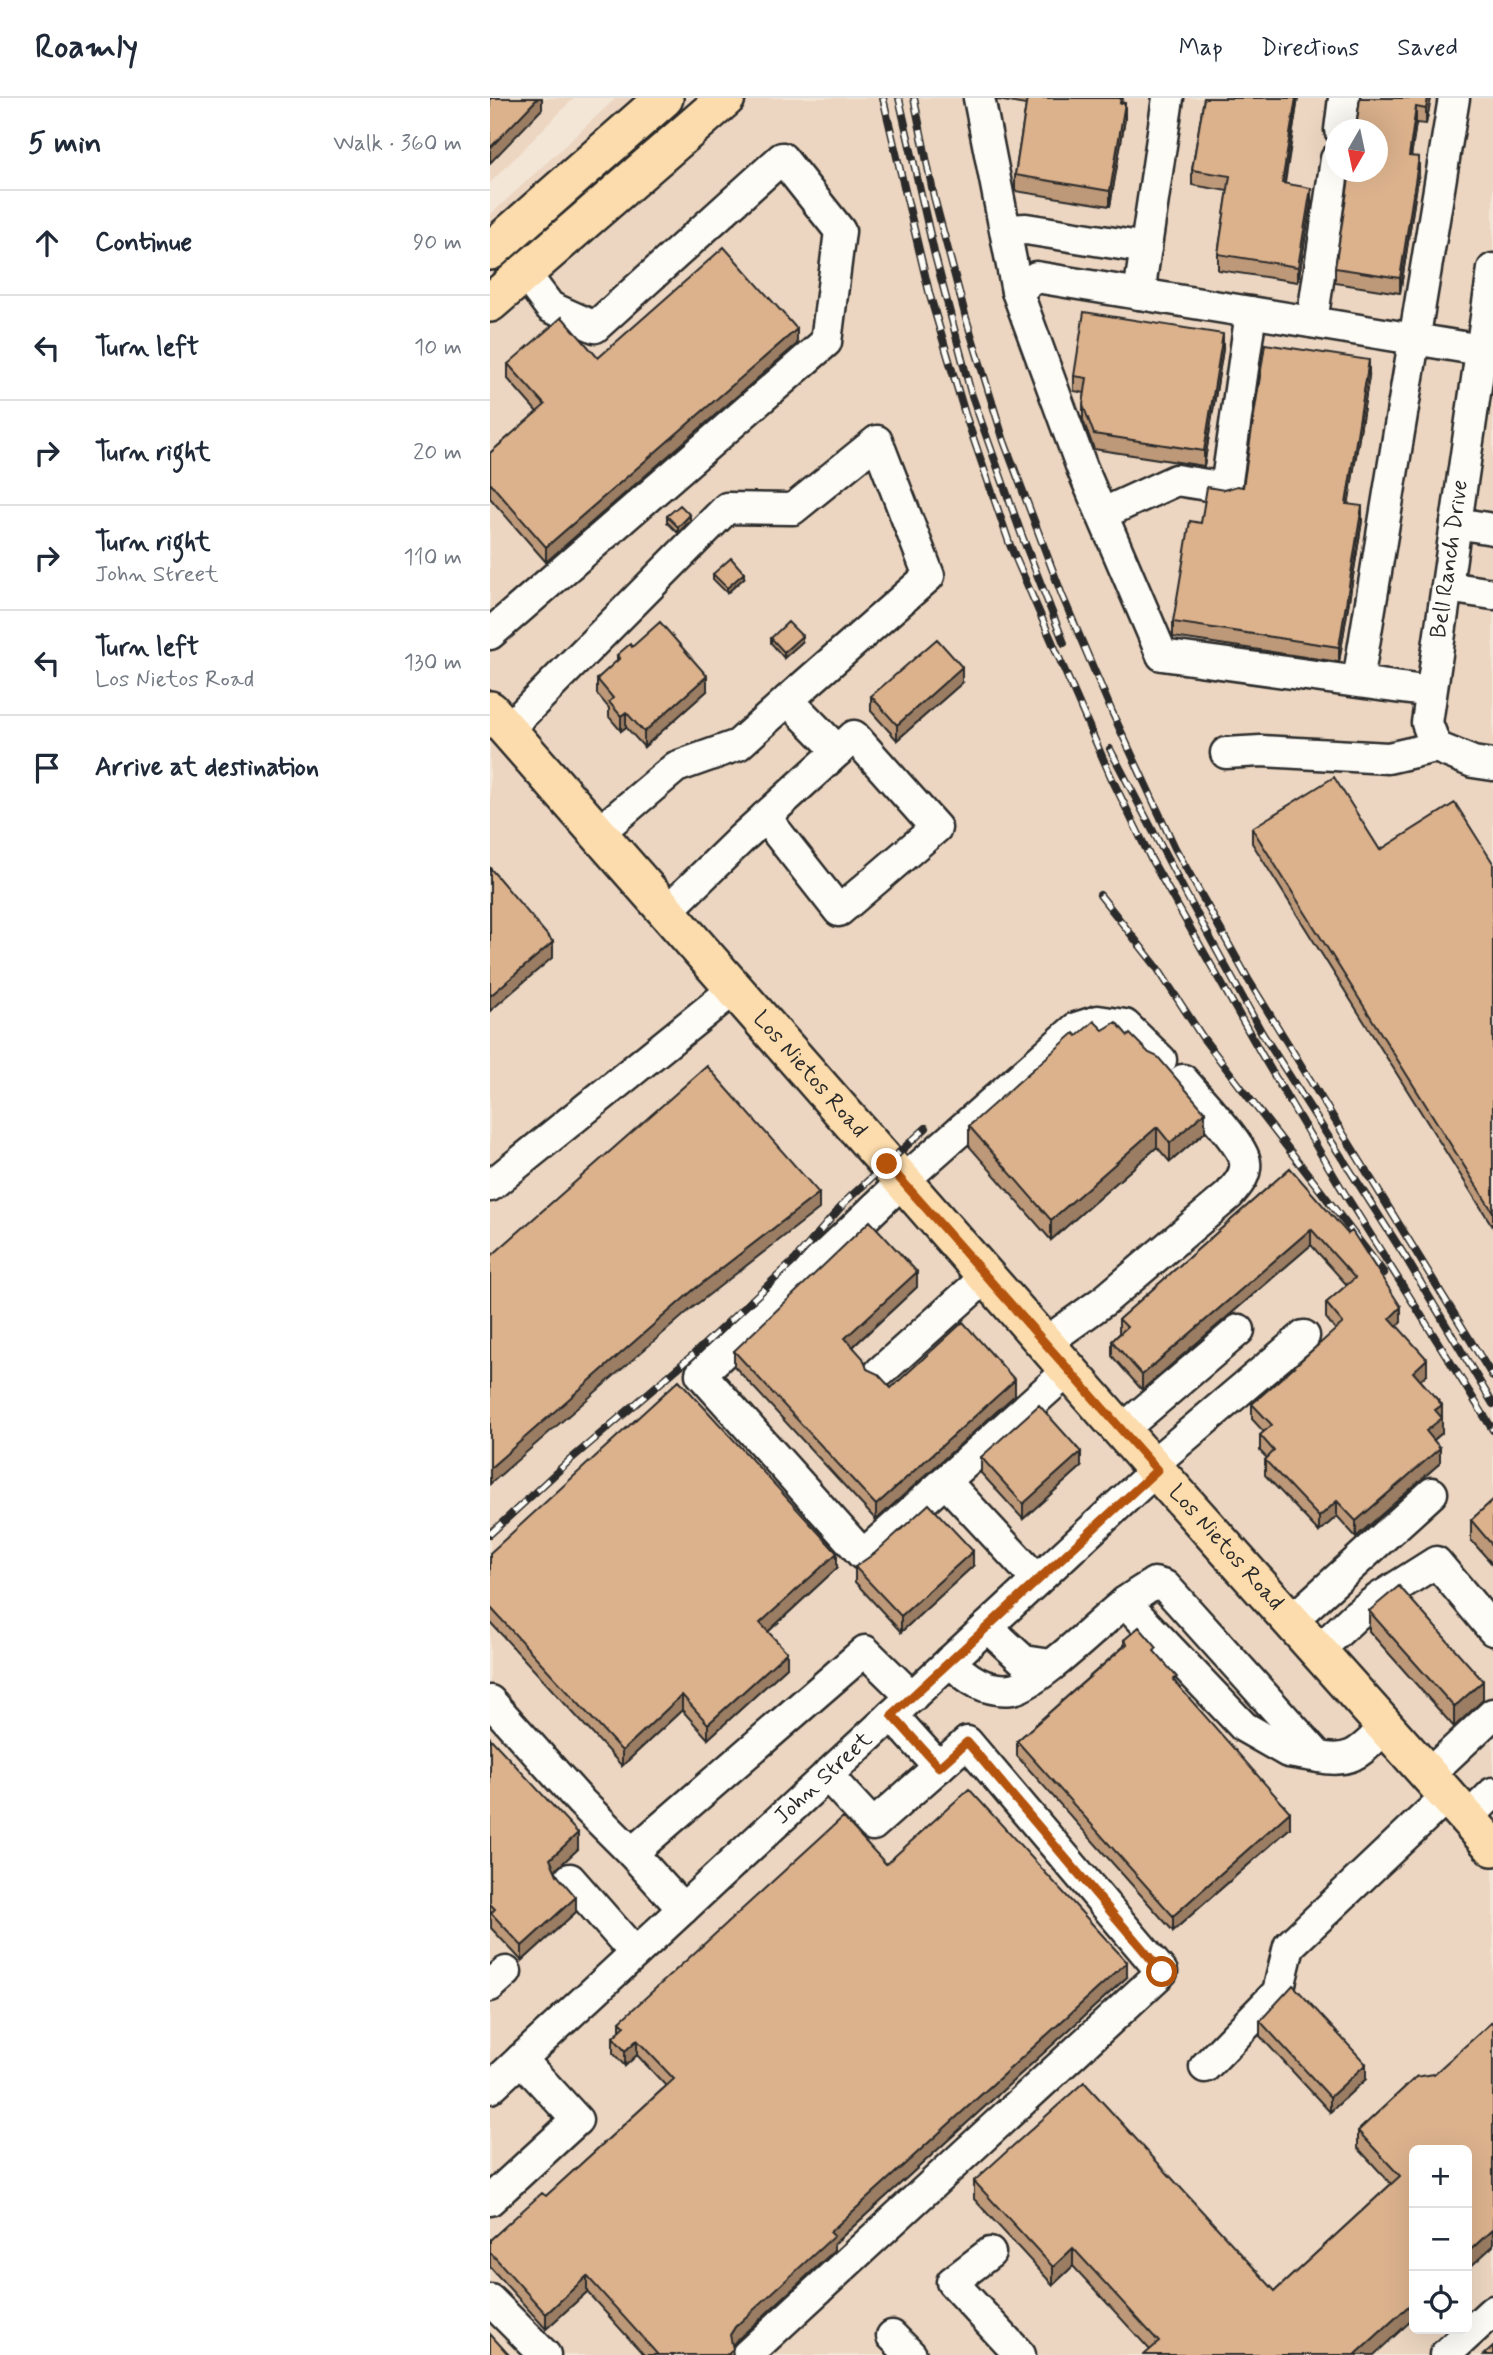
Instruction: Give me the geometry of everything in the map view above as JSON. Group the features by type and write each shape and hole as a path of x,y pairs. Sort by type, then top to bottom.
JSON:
{"main road":[{"path":"524,274 495,247 664,98"},
{"path":"490,303 726,98"},
{"name":"Los Nietos Road","path":"499,720 1291,1621 1386,1727 1459,1795 1493,1847"}],"street":[{"path":"979,98 1017,291 1082,468 1162,655 1431,692"},
{"path":"1139,294 1168,98"},
{"path":"1341,119 1344,98"},
{"path":"1358,681 1413,339 1447,154 1454,98"},
{"path":"490,634 826,342 840,231 782,158 595,327 550,307 524,274"},
{"path":"1312,322 1332,182"},
{"path":"1006,230 1026,229 1146,248"},
{"name":"Bell Ranch Drive","path":"1436,747 1427,723 1456,523 1482,426 1493,269"},
{"path":"1017,291 1036,277 1413,339 1485,355"},
{"path":"1102,514 1175,480 1226,488 1251,312"},
{"path":"499,720 727,508 793,509 877,441 929,576 738,745 676,766 598,833"},
{"path":"1456,523 1493,529"},
{"path":"1447,587 1493,594"},
{"path":"789,700 838,751"},
{"path":"667,911 765,817 853,736 936,828 839,911 765,817"},
{"path":"1226,753 1261,751 1388,758 1436,747 1473,762 1493,765"},
{"path":"490,1186 734,989"},
{"path":"1161,1060 1125,1025 1098,1021 1076,1028 903,1181 701,1374 863,1555 945,1481 1105,1300 1228,1195 1242,1178 1245,1162 1239,1147 1183,1080"},
{"path":"880,1372 987,1276"},
{"path":"1122,1430 1239,1330"},
{"name":"John Street","path":"501,2070 635,1953 987,1627 1154,1467 1304,1335"},
{"path":"945,1481 1037,1580"},
{"path":"1291,1621 1432,1493"},
{"path":"1318,1651 1378,1598 1436,1562 1493,1630"},
{"path":"950,1661 978,1684 990,1688 1013,1689 1051,1665 1125,1602 1154,1583 1165,1586 1319,1757"},
{"path":"1125,1602 1244,1727 1288,1752 1339,1761 1355,1755 1386,1727"},
{"path":"987,1627 1024,1661 1051,1665"},
{"path":"632,1853 865,1651 939,1767"},
{"path":"490,1701 580,1802 683,1909"},
{"path":"1205,2067 1278,1992 1289,1946 1459,1795 1493,1714"},
{"path":"747,2355 1162,1972 967,1742 873,1825 827,1775"},
{"path":"570,1879 635,1953"},
{"path":"490,2200 577,2120 501,2070"},
{"path":"990,2253 951,2282 1020,2355"},
{"path":"490,2300 545,2355"},
{"path":"1445,2355 1493,2311"}],"shaded area":[{"path":"490,98 574,98 490,183"},
{"path":"616,98 1493,98 1493,2355 490,2355 490,215"}],"building":[{"path":"490,98 538,98 490,148"},
{"path":"1027,98 1121,98 1120,103 1125,103 1110,191 1015,175"},
{"path":"1204,98 1296,98 1282,183 1311,188 1298,267 1218,254 1230,176 1192,170"},
{"path":"1360,98 1428,98 1426,109 1416,107 1409,156 1419,157 1400,278 1335,268 1348,182 1388,182 1388,119 1357,119"},
{"path":"724,247 797,329 546,547 490,483 490,453 545,405 508,364 562,317 598,358"},
{"path":"1084,312 1223,334 1204,451 1094,434 1083,405 1087,378 1074,376"},
{"path":"1265,344 1369,360 1346,504 1362,506 1339,647 1173,622 1190,521 1201,523 1207,487 1224,490 1243,487"},
{"path":"680,505 690,515 678,527 667,516"},
{"path":"731,558 744,573 727,588 713,574"},
{"path":"660,622 707,676 644,732 626,712 621,716 609,702 613,698 597,679 620,658 617,655 630,644 632,647"},
{"path":"788,622 802,636 784,652 771,638"},
{"path":"937,639 962,667 897,725 871,696"},
{"path":"1334,777 1380,850 1455,803 1493,863 1493,1212 1252,828"},
{"path":"490,868 553,942 490,996"},
{"path":"1094,1021 1103,1030 1116,1022 1128,1036 1130,1034 1149,1053 1158,1057 1205,1112 1170,1143 1157,1127 1051,1220 969,1126 1074,1033 1077,1036"},
{"path":"707,1066 819,1193 692,1291 490,1468 490,1257"},
{"path":"1290,1168 1348,1234 1352,1231 1401,1307 1390,1318 1427,1359 1413,1372 1442,1405 1435,1410 1442,1418 1426,1431 1440,1448 1356,1521 1337,1501 1319,1517 1265,1460 1274,1451 1260,1435 1272,1425 1252,1404 1343,1323 1326,1303 1355,1278 1311,1229 1142,1375 1112,1341 1127,1327 1119,1319"},
{"path":"870,1221 917,1272 845,1338 863,1358 867,1369 878,1374 891,1388 963,1322 1015,1380 876,1505 734,1351"},
{"path":"679,1380 837,1553 760,1623 787,1652 708,1724 682,1695 622,1751 490,1607 490,1553"},
{"path":"1039,1405 1081,1452 1023,1504 981,1457"},
{"path":"1493,1500 1493,1546 1471,1520"},
{"path":"929,1504 973,1551 901,1616 855,1567 875,1553"},
{"path":"1399,1586 1483,1681 1454,1707 1369,1611"},
{"path":"1139,1627 1157,1648 1154,1651 1177,1677 1173,1680 1290,1812 1173,1916 1017,1741 1127,1644 1124,1640"},
{"path":"490,1738 578,1833 550,1859 557,1875 576,1897 522,1946 491,1913 495,1909 490,1904"},
{"path":"969,1789 1127,1962 830,2232 834,2236 735,2327 730,2335 733,2349 726,2355 658,2355 587,2276 546,2314 490,2252 490,2240 542,2193 546,2196 674,2079 637,2040 625,2051 613,2037 625,2026 620,2021 843,1817 886,1864"},
{"path":"1293,1985 1366,2064 1330,2097 1260,2021"},
{"path":"1493,2021 1493,2229 1472,2248 1472,2145 1409,2145 1409,2306 1355,2355 1144,2355 1159,2342 1073,2248 1053,2267 974,2181 1084,2082 1275,2291 1400,2176 1358,2131 1416,2077 1434,2074"},
{"path":"490,2334 509,2355 490,2355"},
{"path":"1493,2347 1493,2355 1484,2355"}],"railway":[{"path":"883,98 930,296 965,414 1010,545 1111,777 1151,859 1262,1055 1340,1186 1493,1430"},
{"path":"899,98 934,252 971,393 1064,643"},
{"path":"914,98 934,197 966,318 1004,441 1062,595 1112,712 1175,848 1248,979 1493,1377"},
{"path":"1110,749 1262,1033 1406,1258 1493,1404"},
{"path":"1100,895 1156,966 1203,1038 1384,1273"},
{"path":"490,1534 570,1460 694,1354 794,1261 847,1200 926,1128"}],"route":[{"path":"887,1164 1157,1470 892,1715 939,1767 967,1742 1162,1972"}]}
